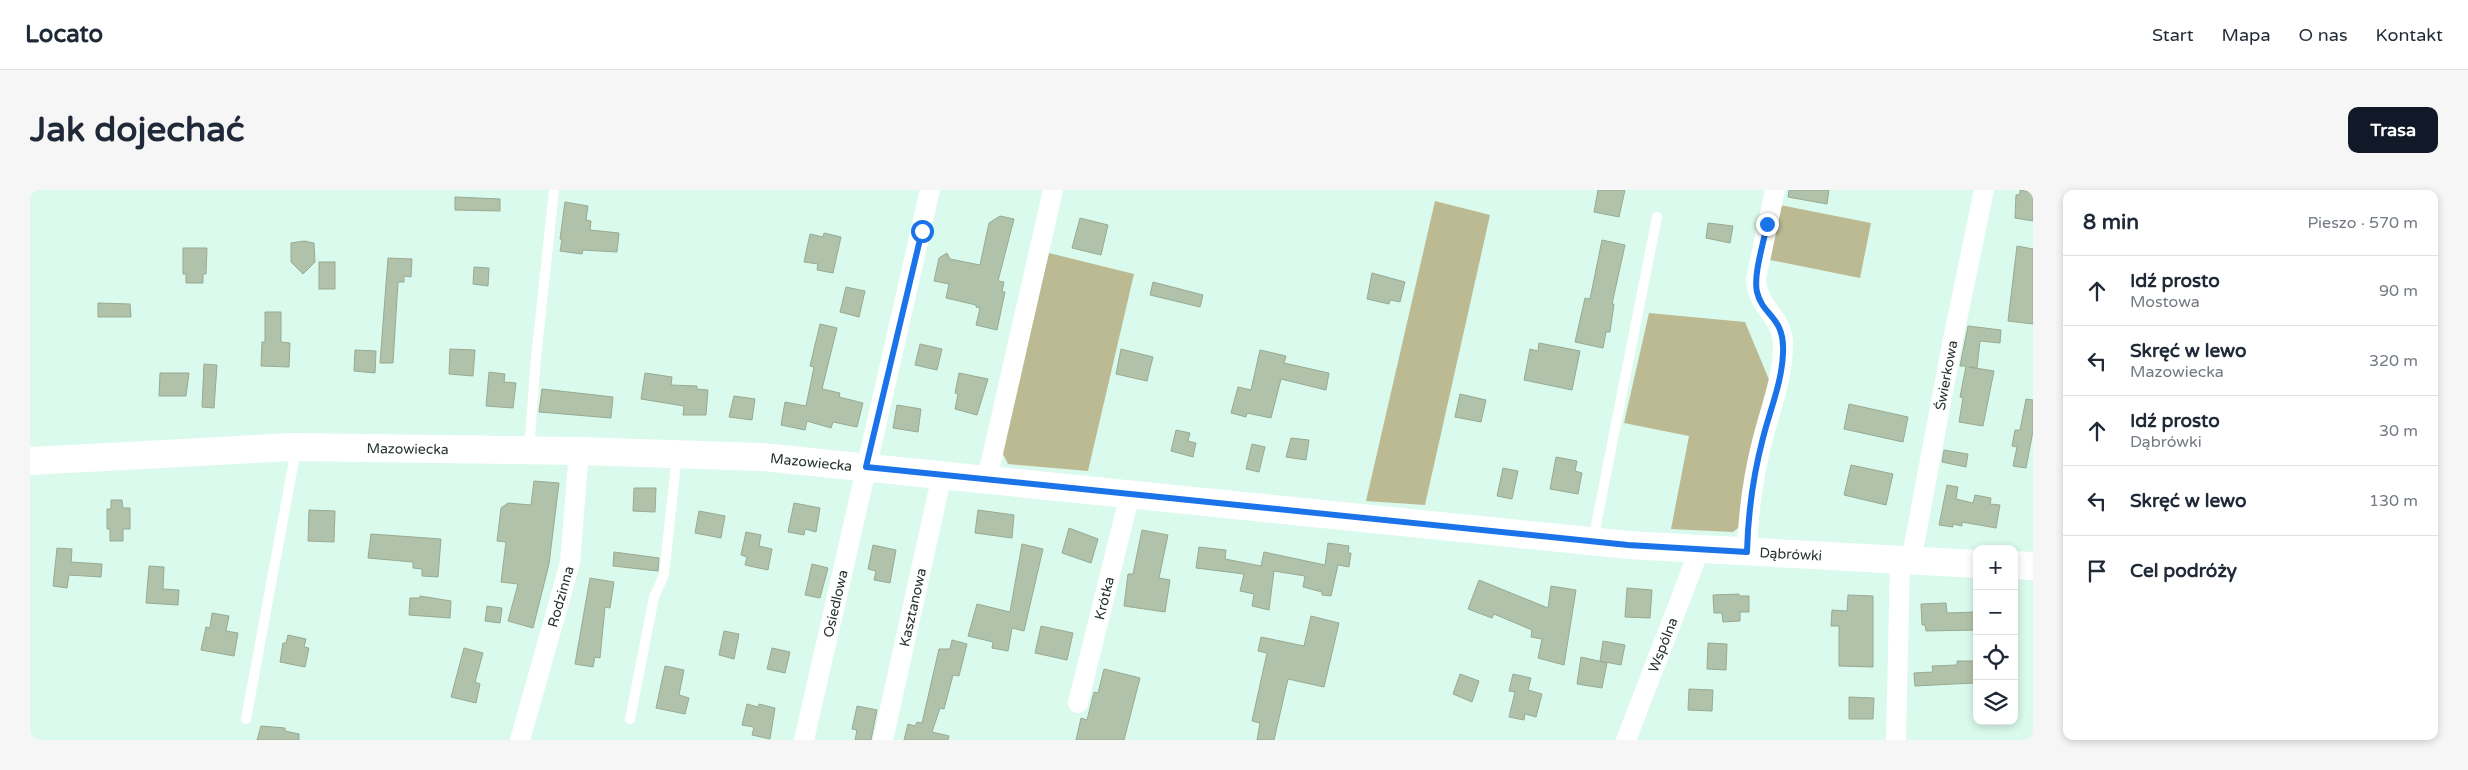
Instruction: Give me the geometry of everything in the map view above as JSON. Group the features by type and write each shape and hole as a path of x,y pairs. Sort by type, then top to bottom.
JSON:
{"street":[{"name":"Osiedlowa","path":"804,740 930,190"},
{"path":"987,479 1054,190"},
{"path":"1747,552 1752,489 1762,440 1778,385 1783,355 1782,330 1759,298 1756,290 1756,279 1775,190"},
{"name":"Świerkowa","path":"1906,561 1984,190"},
{"name":"Mazowiecka","path":"30,461 293,448 529,450 762,457 1592,541 1688,549"},
{"name":"Rodzinna","path":"520,740 570,562 579,451"},
{"name":"Kasztanowa","path":"883,740 942,475"},
{"name":"Krótka","path":"1078,703 1130,494"},
{"name":"Dąbrówki","path":"1688,549 1973,564"},
{"name":"Wspólna","path":"1626,740 1694,564 1688,549"},
{"path":"1896,740 1906,561"},
{"path":"2018,565 2033,566"}],"lane":[{"path":"529,450 536,358 554,190"},
{"path":"1592,541 1657,217"},
{"path":"246,719 294,460 293,448"},
{"path":"630,719 654,597 664,575 678,453"}],"shaded area":[{"path":"1435,201 1490,215 1425,505 1366,501"},
{"path":"1780,205 1871,223 1860,278 1770,260"},
{"path":"1049,253 1134,274 1088,471 1008,464 1000,448"},
{"path":"1649,313 1745,322 1770,382 1743,524 1733,532 1671,529 1689,436 1624,423"}],"building":[{"path":"1598,190 1625,190 1619,217 1594,212"},
{"path":"1789,190 1829,190 1827,204 1788,197"},
{"path":"2020,190 2033,192 2033,221 2015,218 2016,195 2020,194"},
{"path":"455,197 500,199 500,211 455,210"},
{"path":"565,202 588,206 586,220 591,221 590,230 619,233 617,252 583,250 582,254 560,251"},
{"path":"1000,216 1014,219 998,281 1004,282 1002,292 1005,292 997,330 976,325 980,308 976,307 976,305 946,298 949,284 934,281 939,258 947,253 950,259 980,265 989,223"},
{"path":"1080,218 1108,225 1101,255 1072,248"},
{"path":"1708,223 1733,226 1730,243 1706,238"},
{"path":"824,233 841,237 833,273 817,270 818,264 804,262 810,234 823,237"},
{"path":"1602,240 1625,245 1612,304 1614,304 1610,332 1606,332 1603,348 1575,342 1585,298 1590,299"},
{"path":"304,241 314,243 315,262 303,274 291,262 291,243"},
{"path":"2017,246 2033,249 2033,324 2008,321"},
{"path":"183,248 207,248 206,274 203,274 203,283 186,283 186,274 183,274"},
{"path":"388,258 412,259 411,277 404,276 404,282 398,282 393,363 380,363"},
{"path":"319,262 335,262 335,289 319,289"},
{"path":"474,267 489,268 488,286 473,284"},
{"path":"1372,273 1405,282 1400,302 1390,300 1389,304 1367,299"},
{"path":"1153,282 1203,295 1200,307 1150,295"},
{"path":"846,287 865,291 859,317 840,312"},
{"path":"98,303 130,304 131,317 98,317"},
{"path":"265,312 281,312 281,342 290,343 289,367 261,366 262,342 265,342"},
{"path":"820,324 837,328 822,389 840,393 839,397 863,403 857,427 833,422 831,428 807,421 805,430 781,425 785,402 806,406 814,367 810,366"},
{"path":"1968,326 2001,330 2000,343 1980,341 1977,368 1969,367 1994,371 1983,426 1959,422 1963,398 1960,397 1966,366 1960,366"},
{"path":"1539,343 1580,351 1572,390 1524,380 1530,349 1538,351"},
{"path":"920,344 942,349 937,370 915,365"},
{"path":"450,349 475,350 473,376 449,374"},
{"path":"1121,349 1153,357 1147,381 1116,374"},
{"path":"355,350 376,351 375,373 354,371"},
{"path":"1260,350 1286,356 1284,363 1329,373 1326,390 1281,379 1271,418 1247,413 1246,417 1231,413 1238,387 1251,390"},
{"path":"204,364 217,365 214,408 202,407"},
{"path":"489,372 505,374 504,382 516,383 513,408 486,406"},
{"path":"160,373 189,373 186,396 159,396"},
{"path":"645,373 672,377 671,385 697,386 697,389 708,390 706,415 683,415 684,406 641,399"},
{"path":"959,373 988,379 977,415 955,409 958,394 955,393"},
{"path":"542,389 613,397 611,418 539,412"},
{"path":"1460,394 1486,400 1481,422 1455,417"},
{"path":"734,396 755,399 752,420 729,417"},
{"path":"2026,399 2033,400 2033,431 2026,468 2013,466 2017,447 2012,446 2015,430 2020,430"},
{"path":"1849,404 1908,417 1903,442 1844,429"},
{"path":"897,405 921,409 918,432 893,428"},
{"path":"1176,430 1190,433 1188,441 1196,443 1193,457 1171,451"},
{"path":"1291,438 1309,440 1306,460 1286,457"},
{"path":"1252,444 1265,447 1259,472 1246,469"},
{"path":"1944,450 1968,454 1966,467 1942,462"},
{"path":"1556,457 1577,461 1575,471 1582,473 1578,494 1550,489"},
{"path":"1851,465 1893,474 1886,505 1844,495"},
{"path":"1503,468 1518,471 1512,499 1497,496"},
{"path":"534,481 559,483 549,564 533,628 508,621 518,584 501,582 506,542 497,541 501,508 508,503 531,505"},
{"path":"1947,485 1958,487 1956,499 1973,503 1975,495 1991,498 1990,504 2000,505 1996,528 1962,522 1962,526 1953,524 1953,527 1939,525"},
{"path":"634,488 656,488 655,512 633,511"},
{"path":"111,500 122,500 123,508 130,508 130,529 123,529 123,541 110,541 110,529 107,529 107,509 111,509"},
{"path":"794,503 820,508 816,532 805,529 804,535 788,532"},
{"path":"309,510 335,511 334,542 308,541"},
{"path":"978,510 1014,515 1012,538 975,533"},
{"path":"699,511 725,516 721,538 695,533"},
{"path":"1069,528 1098,539 1091,563 1062,553"},
{"path":"1142,530 1168,535 1159,578 1170,580 1165,612 1124,606 1128,574 1133,574"},
{"path":"746,532 761,535 759,546 772,549 768,570 745,565 747,557 741,555"},
{"path":"371,534 441,539 438,577 422,576 422,569 413,568 413,562 368,558"},
{"path":"1328,543 1349,546 1348,553 1351,553 1349,567 1338,565 1331,596 1322,595 1322,592 1303,587 1305,576 1274,571 1269,610 1252,606 1254,594 1240,591 1244,574 1196,568 1199,547 1226,550 1225,559 1261,566 1264,552 1325,565"},
{"path":"1022,544 1043,549 1024,631 1012,628 1008,651 992,648 993,642 968,636 977,604 1010,612"},
{"path":"873,545 896,550 890,583 874,580 876,571 868,569"},
{"path":"57,548 72,549 71,562 102,564 101,577 69,575 67,588 53,586"},
{"path":"614,552 659,558 658,571 613,566"},
{"path":"812,564 828,568 820,598 805,595"},
{"path":"149,566 164,567 163,589 179,590 178,605 146,603"},
{"path":"590,578 614,582 610,608 605,607 600,658 595,657 593,667 575,664"},
{"path":"1479,580 1548,608 1551,586 1576,590 1564,665 1538,658 1542,639 1531,637 1532,630 1494,614 1492,618 1468,609"},
{"path":"1627,588 1652,590 1650,618 1625,617"},
{"path":"1739,594 1739,596 1749,596 1749,612 1740,612 1740,621 1723,622 1722,613 1714,613 1713,595"},
{"path":"1848,595 1873,596 1873,667 1839,666 1839,626 1831,626 1832,610 1847,611"},
{"path":"420,596 451,601 450,618 409,615 410,598 420,598"},
{"path":"1946,603 1947,613 1973,612 1973,630 1926,631 1925,625 1922,625 1921,604"},
{"path":"487,606 502,608 500,623 485,621"},
{"path":"212,613 229,616 226,631 238,633 234,656 201,650 206,627 210,628"},
{"path":"1311,616 1339,623 1324,687 1288,679 1274,740 1257,740 1260,723 1252,721 1267,653 1258,651 1261,637 1304,646"},
{"path":"1041,626 1073,633 1067,660 1035,653"},
{"path":"724,631 739,634 734,659 719,655"},
{"path":"288,635 306,639 304,647 309,648 305,667 280,662 283,643 286,643"},
{"path":"952,640 967,644 959,676 953,675 944,709 940,708 932,732 949,736 948,740 904,740 908,724 915,726 917,722 922,723 939,649 950,649"},
{"path":"1603,641 1625,645 1621,665 1600,661"},
{"path":"1708,643 1727,644 1726,670 1707,669"},
{"path":"464,648 483,653 475,682 480,684 476,703 451,697"},
{"path":"772,648 790,652 785,673 767,669"},
{"path":"1581,657 1607,663 1602,688 1577,684"},
{"path":"1957,661 1973,661 1973,683 1915,686 1914,673 1933,672 1932,666 1957,665"},
{"path":"665,666 684,670 679,695 689,698 685,714 656,708"},
{"path":"1104,669 1140,678 1124,740 1076,740 1081,718 1087,720 1094,692 1098,693"},
{"path":"1460,674 1479,681 1472,702 1453,694"},
{"path":"1513,674 1531,678 1528,690 1542,694 1536,717 1525,714 1524,720 1509,717 1515,692 1509,691"},
{"path":"1689,689 1713,690 1712,711 1688,710"},
{"path":"1849,697 1874,698 1873,719 1849,719"},
{"path":"747,704 758,707 759,704 775,708 770,739 752,735 754,727 742,725"},
{"path":"857,706 877,710 871,740 855,740 857,730 852,729"},
{"path":"261,726 285,728 285,731 299,734 299,740 257,740"}],"route":[{"path":"922,231 866,467 1628,545 1747,552 1748,512 1752,489 1762,440 1778,385 1783,355 1782,330 1759,298 1756,290 1756,279 1767,224"}]}
